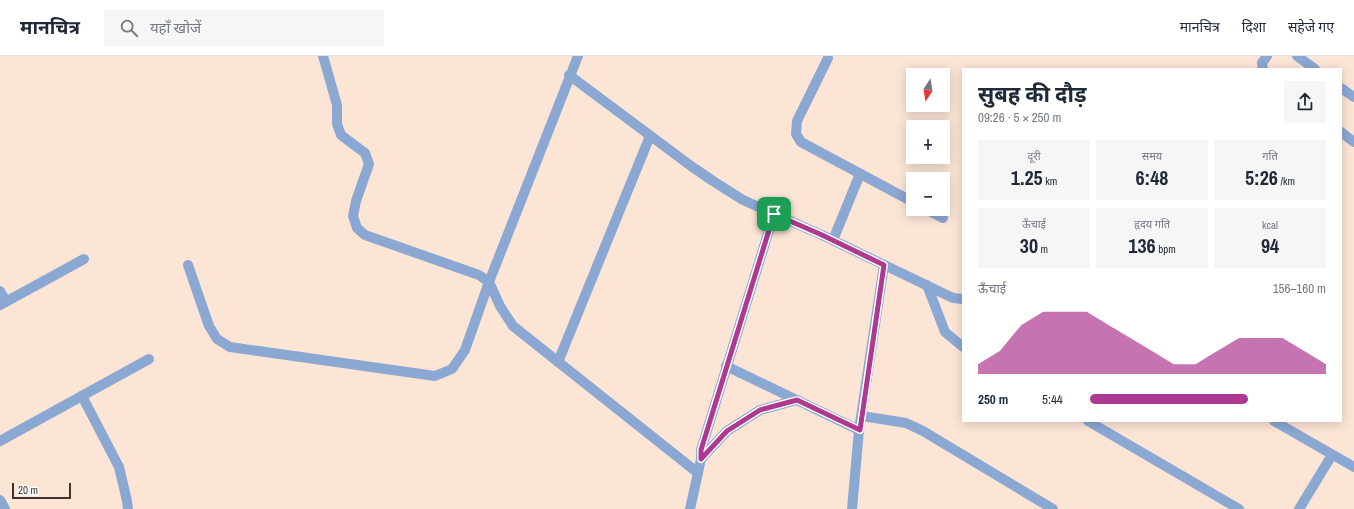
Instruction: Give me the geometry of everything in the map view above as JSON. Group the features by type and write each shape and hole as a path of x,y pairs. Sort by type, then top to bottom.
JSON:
{"street":[{"path":"323,56 337,105 340,135 365,153 369,164 356,201 353,216 357,228 365,235 479,275 489,282 500,306 513,326 698,473"},
{"path":"188,265 209,326 218,339 230,347 435,376 452,369 465,350 489,282 569,75 578,56"},
{"path":"1263,68 1262,64 1267,56"},
{"path":"1297,56 1314,68"},
{"path":"828,58 797,121 796,134 801,142 906,198"},
{"path":"569,75 650,136 713,181 743,200 833,240 953,298 962,298"},
{"path":"1342,89 1354,97"},
{"path":"1342,133 1354,142"},
{"path":"558,362 650,136"},
{"path":"833,240 860,174"},
{"path":"690,509 701,459 701,450 774,214"},
{"path":"939,216 943,218"},
{"path":"0,291 3,303 84,259"},
{"path":"852,509 860,430 884,265"},
{"path":"927,285 945,332 962,346"},
{"path":"0,441 149,359"},
{"path":"726,366 860,430"},
{"path":"82,396 119,467 128,509"},
{"path":"701,459 727,431 760,410 797,400"},
{"path":"862,416 906,423 923,431 1053,509"},
{"path":"1090,422 1239,509"},
{"path":"1276,422 1354,467"},
{"path":"1299,509 1332,455"},
{"path":"0,500 5,509"}],"route":[{"path":"774,214 884,265 860,430 797,400 760,410 727,431 701,459 701,450 726,366 774,214"}]}
